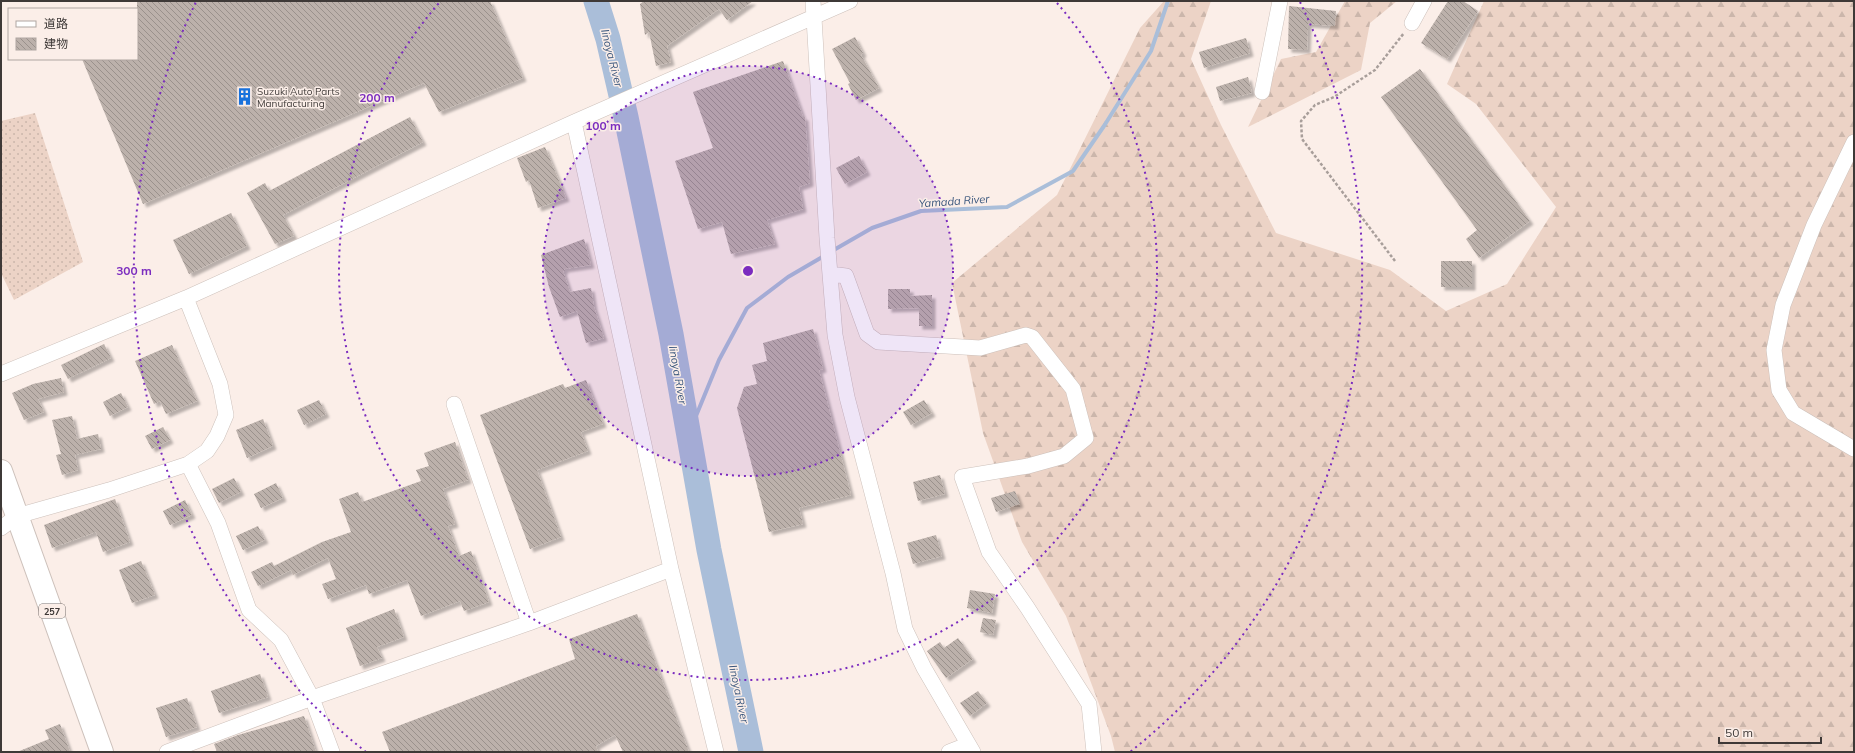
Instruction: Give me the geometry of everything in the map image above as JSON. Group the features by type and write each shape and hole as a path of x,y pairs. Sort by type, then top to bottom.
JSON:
{"highway":[{"name":"257","path":"1,471 9,522 102,752"}],"street":[{"path":"812,1 827,238 835,335 847,397 893,573 905,629 924,668 970,748 949,752"},
{"path":"1,374 186,298 574,122 850,1"},
{"path":"1262,92 1280,1"},
{"path":"1412,23 1424,1"},
{"path":"574,122 670,569 716,752"},
{"path":"1854,142 1814,225 1783,305 1774,350 1778,390 1793,413 1854,449"},
{"path":"830,270 846,276 867,334 878,342 980,348 1026,335 1032,337 1073,389 1086,438 1064,456 1028,466 962,477 989,552 1027,607 1089,704 1094,752"},
{"path":"9,522 188,464 207,451 217,436 226,415 220,384 186,298"},
{"path":"454,404 530,623"},
{"path":"188,464 218,523 249,610 280,640 312,698 332,752"},
{"path":"167,752 312,698 530,623 670,569"}],"path":[{"path":"1395,261 1302,139 1301,121 1315,105 1334,97 1375,70 1412,23"}],"green space":[{"path":"1164,1 1211,1 1191,59 1221,125 1276,233 1390,270 1446,311 1507,284 1556,207 1476,104 1447,84 1484,1 1854,1 1853,752 1115,752 1111,736 1066,616 1022,542 983,433 952,283 1057,195 1140,28"},
{"path":"1345,1 1397,1 1370,23 1361,70 1248,127 1281,59 1316,52"},
{"path":"35,113 83,262 14,300 1,273 1,121"}],"building":[{"name":"Suzuki Auto Parts Manufacturing","path":"137,1 490,1 523,78 439,112 424,83 143,204 82,60 138,60"},
{"path":"644,1 753,1 727,20 719,9 667,46 671,62 656,66 649,32 645,35 640,4"},
{"path":"1448,1 1463,1 1478,11 1447,59 1421,43"},
{"path":"1289,6 1336,11 1335,26 1308,24 1307,50 1288,49"},
{"path":"855,37 863,53 861,55 879,88 856,100 848,84 850,83 832,49"},
{"path":"1246,38 1250,53 1204,68 1199,52"},
{"path":"783,61 803,117 805,117 810,183 799,187 803,209 767,220 775,244 731,254 722,222 698,229 675,161 713,148 693,92"},
{"path":"1420,69 1530,221 1479,258 1466,239 1477,230 1381,97"},
{"path":"1248,77 1252,93 1220,101 1216,87"},
{"path":"410,117 423,142 283,215 294,236 275,244 247,193 265,183 269,191"},
{"path":"545,147 566,198 538,208 529,180 526,182 517,158"},
{"path":"859,156 867,172 845,184 836,168"},
{"path":"231,213 247,246 189,274 173,240"},
{"path":"584,239 591,265 564,269 565,271 563,271 570,292 591,288 594,307 604,338 586,343 577,311 560,317 549,287 541,255"},
{"path":"1441,261 1472,261 1472,287 1441,287"},
{"path":"888,289 910,289 910,296 932,295 932,326 919,326 919,308 888,309"},
{"path":"813,329 823,369 819,370 851,495 799,508 803,524 769,532 737,408 744,387 757,384 752,365 767,361 763,343"},
{"path":"104,344 111,358 68,379 61,365"},
{"path":"172,345 197,401 166,414 160,401 154,404 135,361"},
{"path":"61,378 64,392 38,399 44,412 24,420 12,393 33,384"},
{"path":"586,380 603,424 581,432 588,451 537,470 561,537 530,549 480,415 563,384 565,388"},
{"path":"121,393 128,407 110,416 103,402"},
{"path":"319,400 326,414 304,425 297,410"},
{"path":"924,400 932,413 911,425 903,412"},
{"path":"72,416 77,439 98,434 101,449 75,455 78,470 62,475 56,455 61,454 52,420"},
{"path":"263,419 273,446 247,458 236,430"},
{"path":"163,427 170,440 152,449 145,436"},
{"path":"455,442 468,480 443,489 455,524 448,526 459,556 471,551 489,602 464,611 460,601 421,616 407,580 369,594 366,585 328,599 322,584 336,579 328,558 293,575 291,570 258,586 251,572 272,562 274,566 322,542 351,532 339,499 358,492 362,502 421,481 416,470 429,466 424,453"},
{"path":"940,475 945,494 918,501 913,482"},
{"path":"234,478 241,492 219,503 212,489"},
{"path":"276,483 283,498 261,508 254,494"},
{"path":"1015,491 1020,504 996,512 991,498"},
{"path":"115,499 130,542 103,552 96,532 52,548 44,525"},
{"path":"185,500 192,515 170,525 163,511"},
{"path":"258,526 265,540 243,550 236,536"},
{"path":"936,535 942,556 913,564 907,543"},
{"path":"141,561 155,595 132,603 119,570"},
{"path":"970,590 995,594 992,613 967,608"},
{"path":"394,609 404,637 377,647 382,658 360,666 346,628"},
{"path":"637,614 689,752 623,752 615,735 596,746 598,752 390,752 382,732 575,659 569,639"},
{"path":"983,618 996,620 993,635 980,632"},
{"path":"958,638 973,659 946,678 927,651 940,642 944,648"},
{"path":"260,674 268,697 219,713 211,691"},
{"path":"978,691 987,703 970,716 960,703"},
{"path":"187,698 197,727 166,737 156,708"},
{"path":"304,716 316,752 217,752 214,744 238,735"},
{"path":"60,724 70,752 17,752 49,739 45,730"}],"waterway":[{"name":"Iinoya River","path":"596,1 608,39 626,117 671,334 709,550 751,752"},
{"name":"Yamada River","path":"832,251 872,228 921,211 1007,207 1073,171 1104,126 1151,51 1168,1"},
{"name":"Yamada River","path":"689,433 719,360 747,308 788,277 824,256"}],"place":[{"name":"Suzuki Auto Parts Manufacturing","path":"244,97"}]}
